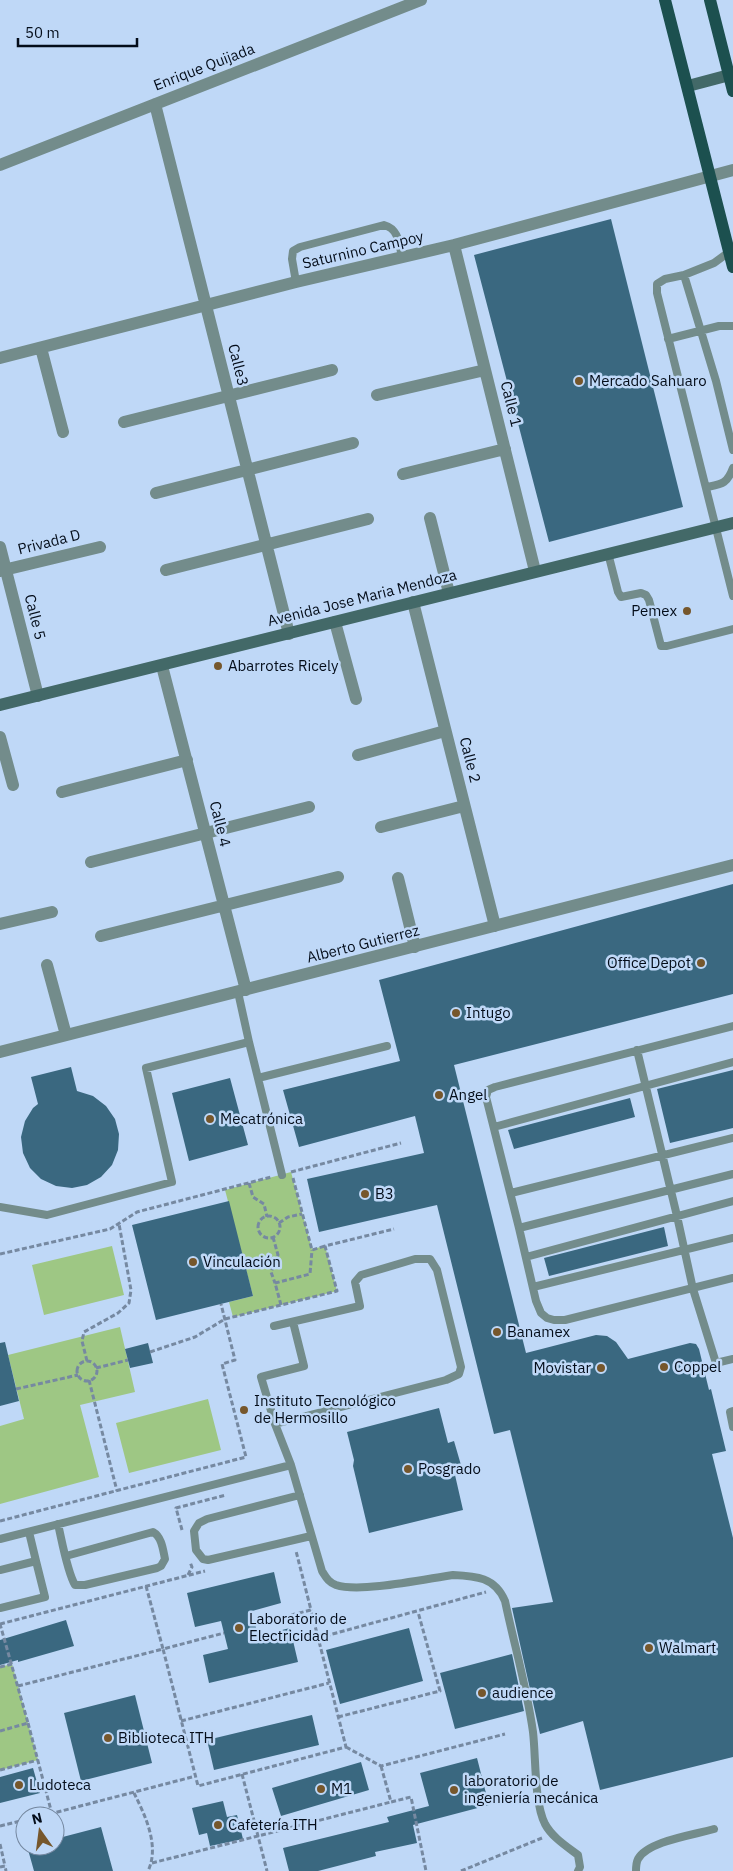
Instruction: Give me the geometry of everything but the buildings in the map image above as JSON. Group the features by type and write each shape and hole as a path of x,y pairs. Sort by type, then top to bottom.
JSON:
{"main road":[{"path":"665,0 733,267"},
{"path":"710,0 731,74 733,91"}],"street":[{"name":"Enrique Quijada","path":"0,165 421,0"},
{"path":"688,86 731,74"},
{"name":"Calle3","path":"155,104 290,634"},
{"name":"Saturnino Campoy","path":"0,358 296,282 454,245 733,170"},
{"name":"Calle 1","path":"454,245 535,571"},
{"path":"41,348 63,432"},
{"path":"124,422 332,370"},
{"path":"377,395 485,370"},
{"path":"156,493 354,443"},
{"path":"403,474 505,449"},
{"path":"430,518 449,593"},
{"path":"166,570 368,519"},
{"name":"Avenida Jose Maria Mendoza","path":"0,706 733,523"},
{"name":"Calle 5","path":"0,547 3,570 38,696"},
{"name":"Privada D","path":"3,570 100,547"},
{"name":"Calle 2","path":"413,602 494,926"},
{"path":"335,622 356,699"},
{"name":"Calle 4","path":"162,666 224,906 242,991"},
{"path":"358,755 446,731"},
{"path":"0,737 13,785"},
{"path":"62,792 186,760"},
{"path":"381,827 464,806"},
{"path":"91,862 309,808"},
{"name":"Alberto Gutierrez","path":"0,1052 733,865"},
{"path":"101,936 338,877"},
{"path":"398,878 415,947"},
{"path":"0,924 52,912"},
{"path":"47,965 66,1035"}],"lane":[{"path":"296,282 292,259 293,251 300,246 384,226 391,227 396,232 402,257"},
{"path":"729,252 714,263 684,275 665,279 658,284 657,293 707,487 714,527 729,568 733,596"},
{"path":"684,275 716,382 733,450"},
{"path":"668,339 719,326 733,326"},
{"path":"707,487 724,483 730,477 733,468"},
{"path":"608,553 621,597 640,593 646,595 649,600 660,646 667,646 733,629"},
{"path":"242,991 249,1042 282,1175"},
{"path":"732,1281 565,1320 547,1318 541,1313 533,1287 486,1097 488,1090 733,1026"},
{"path":"0,1207 47,1215 172,1182 146,1068 249,1042"},
{"path":"258,1078 387,1046"},
{"path":"636,1050 693,1289 716,1363 733,1359"},
{"path":"494,1127 733,1062"},
{"path":"511,1193 733,1138"},
{"path":"519,1228 733,1174"},
{"path":"526,1257 733,1201"},
{"path":"533,1287 733,1238"},
{"path":"274,1326 360,1306 355,1282 361,1275 415,1259 430,1260 437,1270 460,1357 461,1371 459,1374 446,1380 275,1424"},
{"path":"293,1322 304,1366 261,1377 275,1424 291,1465 322,1571 329,1581 336,1585 368,1587 453,1576 467,1576 489,1581 499,1588 504,1601 528,1703 544,1822 552,1834 578,1855 580,1867 578,1871"},
{"path":"733,1412 730,1412 733,1426"},
{"path":"0,1538 291,1465"},
{"path":"300,1495 222,1515 199,1523 194,1531 196,1550 203,1559 208,1560 311,1536"},
{"path":"58,1524 66,1556 73,1581 78,1586 157,1568 161,1566 165,1559 159,1538 153,1532 66,1556"},
{"path":"0,1608 45,1596 29,1532"},
{"path":"0,1570 36,1561"},
{"path":"636,1871 637,1860 645,1851 659,1844 714,1829"}],"path":[{"path":"0,1254 110,1228 137,1212 401,1143"},
{"path":"275,1283 310,1274 312,1250 291,1172"},
{"path":"250,1183 253,1197 264,1204 267,1217"},
{"path":"279,1222 288,1217 302,1214"},
{"path":"267,1217 274,1218 279,1222 279,1233 273,1237 263,1236 259,1230 261,1221 267,1217"},
{"path":"87,1361 82,1341 84,1332 118,1313 129,1303 131,1290 119,1223"},
{"path":"312,1250 394,1229"},
{"path":"273,1237 278,1256 271,1272 281,1305"},
{"path":"150,1352 195,1337 225,1319 337,1291 325,1246"},
{"path":"0,1521 246,1457 222,1364 235,1360 221,1304"},
{"path":"96,1368 128,1360"},
{"path":"78,1375 82,1379 88,1380 94,1377 96,1368 93,1363 87,1361"},
{"path":"78,1375 79,1366 87,1361"},
{"path":"16,1389 78,1375"},
{"path":"88,1380 117,1491"},
{"path":"296,1548 346,1747"},
{"path":"50,1806 0,1624 206,1571"},
{"path":"146,1586 198,1786 346,1747 381,1766 505,1734"},
{"path":"318,1638 418,1612 499,1588"},
{"path":"255,1624 311,1610"},
{"path":"338,1717 440,1691 418,1612"},
{"path":"18,1686 224,1632"},
{"path":"0,1667 12,1664"},
{"path":"181,1721 329,1683"},
{"path":"0,1731 28,1723"},
{"path":"0,1770 38,1760"},
{"path":"381,1766 391,1802"},
{"path":"242,1774 267,1871"},
{"path":"65,1811 196,1776"},
{"path":"134,1793 145,1815 152,1840 152,1863 148,1871"},
{"path":"152,1863 411,1797 426,1871"},
{"path":"0,1826 15,1822"},
{"path":"461,1871 552,1834"},
{"path":"0,1844 6,1871"},
{"path":"0,1867 5,1866"}],"green space":[{"path":"291,1172 312,1249 325,1246 337,1291 233,1317 229,1302 253,1296 225,1190"},
{"path":"112,1246 124,1295 44,1315 32,1265"},
{"path":"120,1327 135,1392 80,1405 99,1477 0,1504 0,1426 24,1419 8,1355"},
{"path":"208,1399 221,1450 129,1473 116,1423"},
{"path":"12,1664 38,1760 0,1770 0,1667"}],"place":[{"name":"Mercado Sahuaro","path":"579,381"},
{"name":"Pemex","path":"687,611"},
{"name":"Abarrotes Ricely","path":"218,666"},
{"name":"Office Depot","path":"701,963"},
{"name":"Intugo","path":"456,1013"},
{"name":"Angel","path":"439,1095"},
{"name":"Mecatrónica","path":"210,1119"},
{"name":"B3","path":"365,1194"},
{"name":"Vinculación","path":"193,1262"},
{"name":"Banamex","path":"497,1332"},
{"name":"Coppel","path":"664,1367"},
{"name":"Movistar","path":"601,1368"},
{"name":"Instituto Tecnológico de Hermosillo","path":"244,1410"},
{"name":"Posgrado","path":"408,1469"},
{"name":"Laboratorio de Electricidad","path":"239,1628"},
{"name":"Walmart","path":"649,1648"},
{"name":"audience","path":"482,1693"},
{"name":"Biblioteca ITH","path":"108,1738"},
{"name":"Ludoteca","path":"19,1785"},
{"name":"M1","path":"321,1789"},
{"name":"laboratorio de ingeniería mecánica","path":"454,1790"},
{"name":"Cafetería ITH","path":"218,1825"}]}
